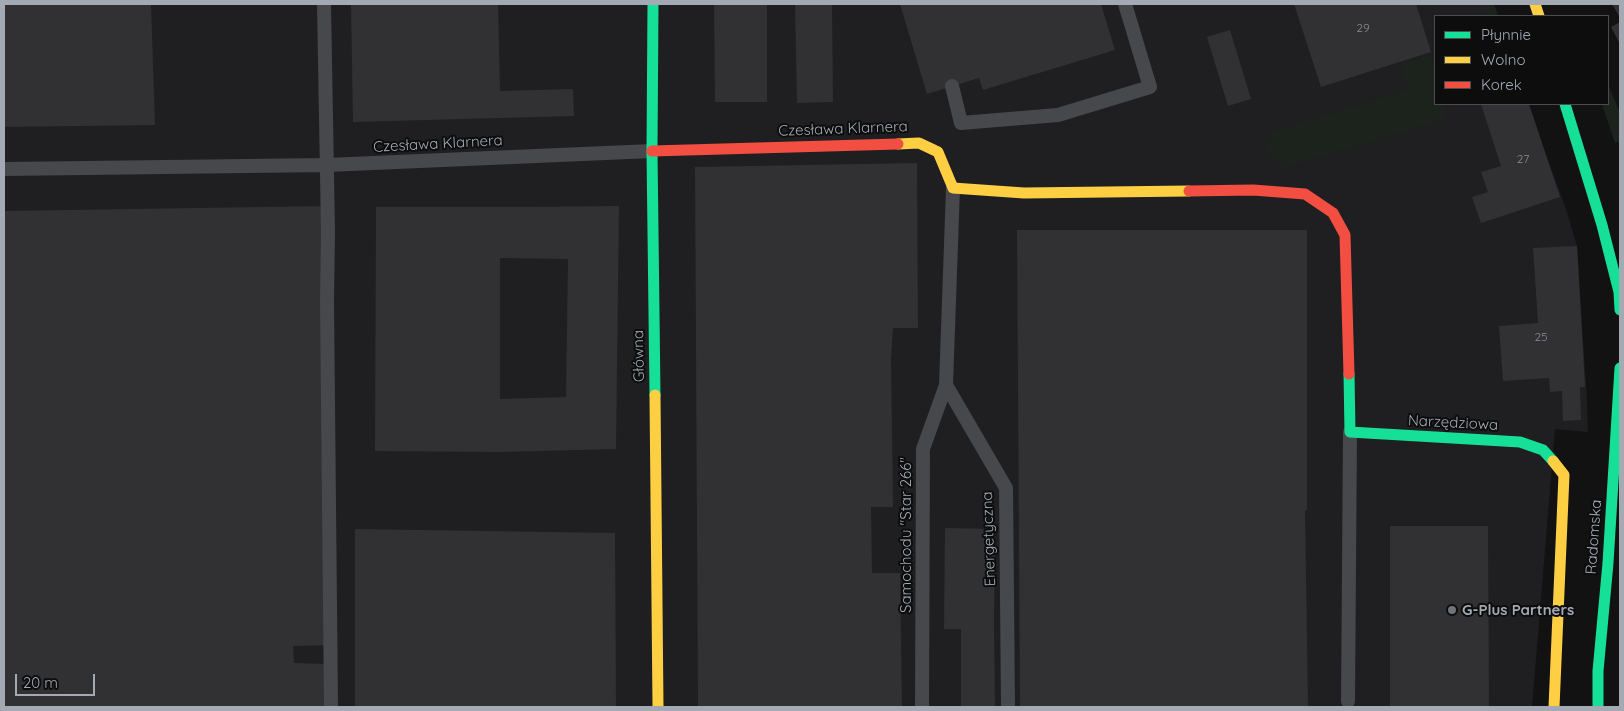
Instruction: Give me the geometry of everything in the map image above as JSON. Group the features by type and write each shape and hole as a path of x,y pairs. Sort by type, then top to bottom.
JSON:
{"street":[{"name":"Główna","path":"653,4 652,151 658,707"},
{"path":"1565,105 1602,225 1619,292 1620,310"},
{"name":"Czesława Klarnera","path":"652,151 919,143 938,152 954,188"},
{"path":"954,188 1024,192 1252,190 1305,194 1333,214 1345,235 1350,432"},
{"name":"Radomska","path":"1598,707 1598,670 1608,563 1620,368"},
{"name":"Narzędziowa","path":"1350,432 1520,442 1542,450 1559,467 1564,479 1554,707"}],"lane":[{"path":"324,4 331,707"},
{"path":"952,86 961,122 1058,115 1150,87 1125,4"},
{"name":"Czesława Klarnera","path":"4,169 327,165 652,151"},
{"name":"Samochodu \"Star 266\"","path":"922,707 923,449 946,385 954,188"},
{"name":"Energetyczna","path":"946,385 1006,488 1008,707"},
{"path":"1348,701 1350,432"}],"shaded area":[{"path":"4,4 1491,4 1495,15 1434,15 1434,105 1527,105 1566,209 1577,246 1587,401 1588,432 1555,429 1532,707 4,707"},
{"path":"1484,4 1494,4 1498,15 1488,15"},
{"path":"1432,54 1434,61 1434,105 1444,105 1445,119 1282,168 1269,151 1269,142 1275,131 1409,90 1401,63"},
{"path":"1609,86 1620,113 1620,141 1615,143 1602,105 1609,105"}],"building":[{"path":"4,4 151,4 155,125 4,127"},
{"path":"351,4 498,4 500,91 573,89 574,116 353,122"},
{"path":"714,4 767,4 767,102 715,102"},
{"path":"795,4 832,4 833,102 797,103"},
{"path":"900,4 1101,4 1115,50 983,90 979,78 927,94"},
{"path":"1294,4 1416,4 1431,52 1321,87"},
{"path":"1612,4 1620,4 1620,18"},
{"path":"1620,22 1620,44 1611,27"},
{"path":"1230,30 1251,99 1228,106 1207,37"},
{"path":"1481,105 1529,105 1560,197 1481,223 1472,197 1488,192 1481,172 1501,166"},
{"path":"917,163 918,328 893,328 891,359 893,507 871,507 872,573 900,573 902,707 698,707 695,167"},
{"path":"328,206 333,645 293,646 294,663 324,664 324,707 4,707 4,211"},
{"path":"619,206 616,449 500,452 375,451 376,207","holes":["500,258 568,259 566,397 500,399"]},
{"path":"1017,230 1307,230 1307,510 1305,510 1308,707 1020,707"},
{"path":"1577,246 1585,387 1580,387 1581,420 1563,421 1562,391 1550,392 1549,378 1503,381 1499,326 1538,323 1533,248"},
{"path":"1390,526 1488,526 1489,707 1390,707"},
{"path":"945,528 995,529 995,707 961,707 961,629 944,629"},
{"path":"355,529 615,533 616,707 355,707"}],"traffic: fast":[{"path":"653,4 652,151 655,395"},
{"path":"1565,105 1602,225 1619,292 1620,310"},
{"path":"1598,707 1598,671 1608,563 1620,368"},
{"path":"1349,374 1350,432 1520,442 1543,450 1553,461"}],"traffic: slow":[{"path":"1535,4 1539,15"},
{"path":"898,144 919,143 938,152 953,188 1024,193 1189,191"},
{"path":"655,395 658,707"},
{"path":"1553,461 1564,475 1554,707"}],"traffic: jam":[{"path":"652,151 898,144"},
{"path":"1189,191 1253,190 1305,194 1333,213 1345,235 1349,374"}],"place":[{"name":"G-Plus Partners","path":"1452,610"}]}
